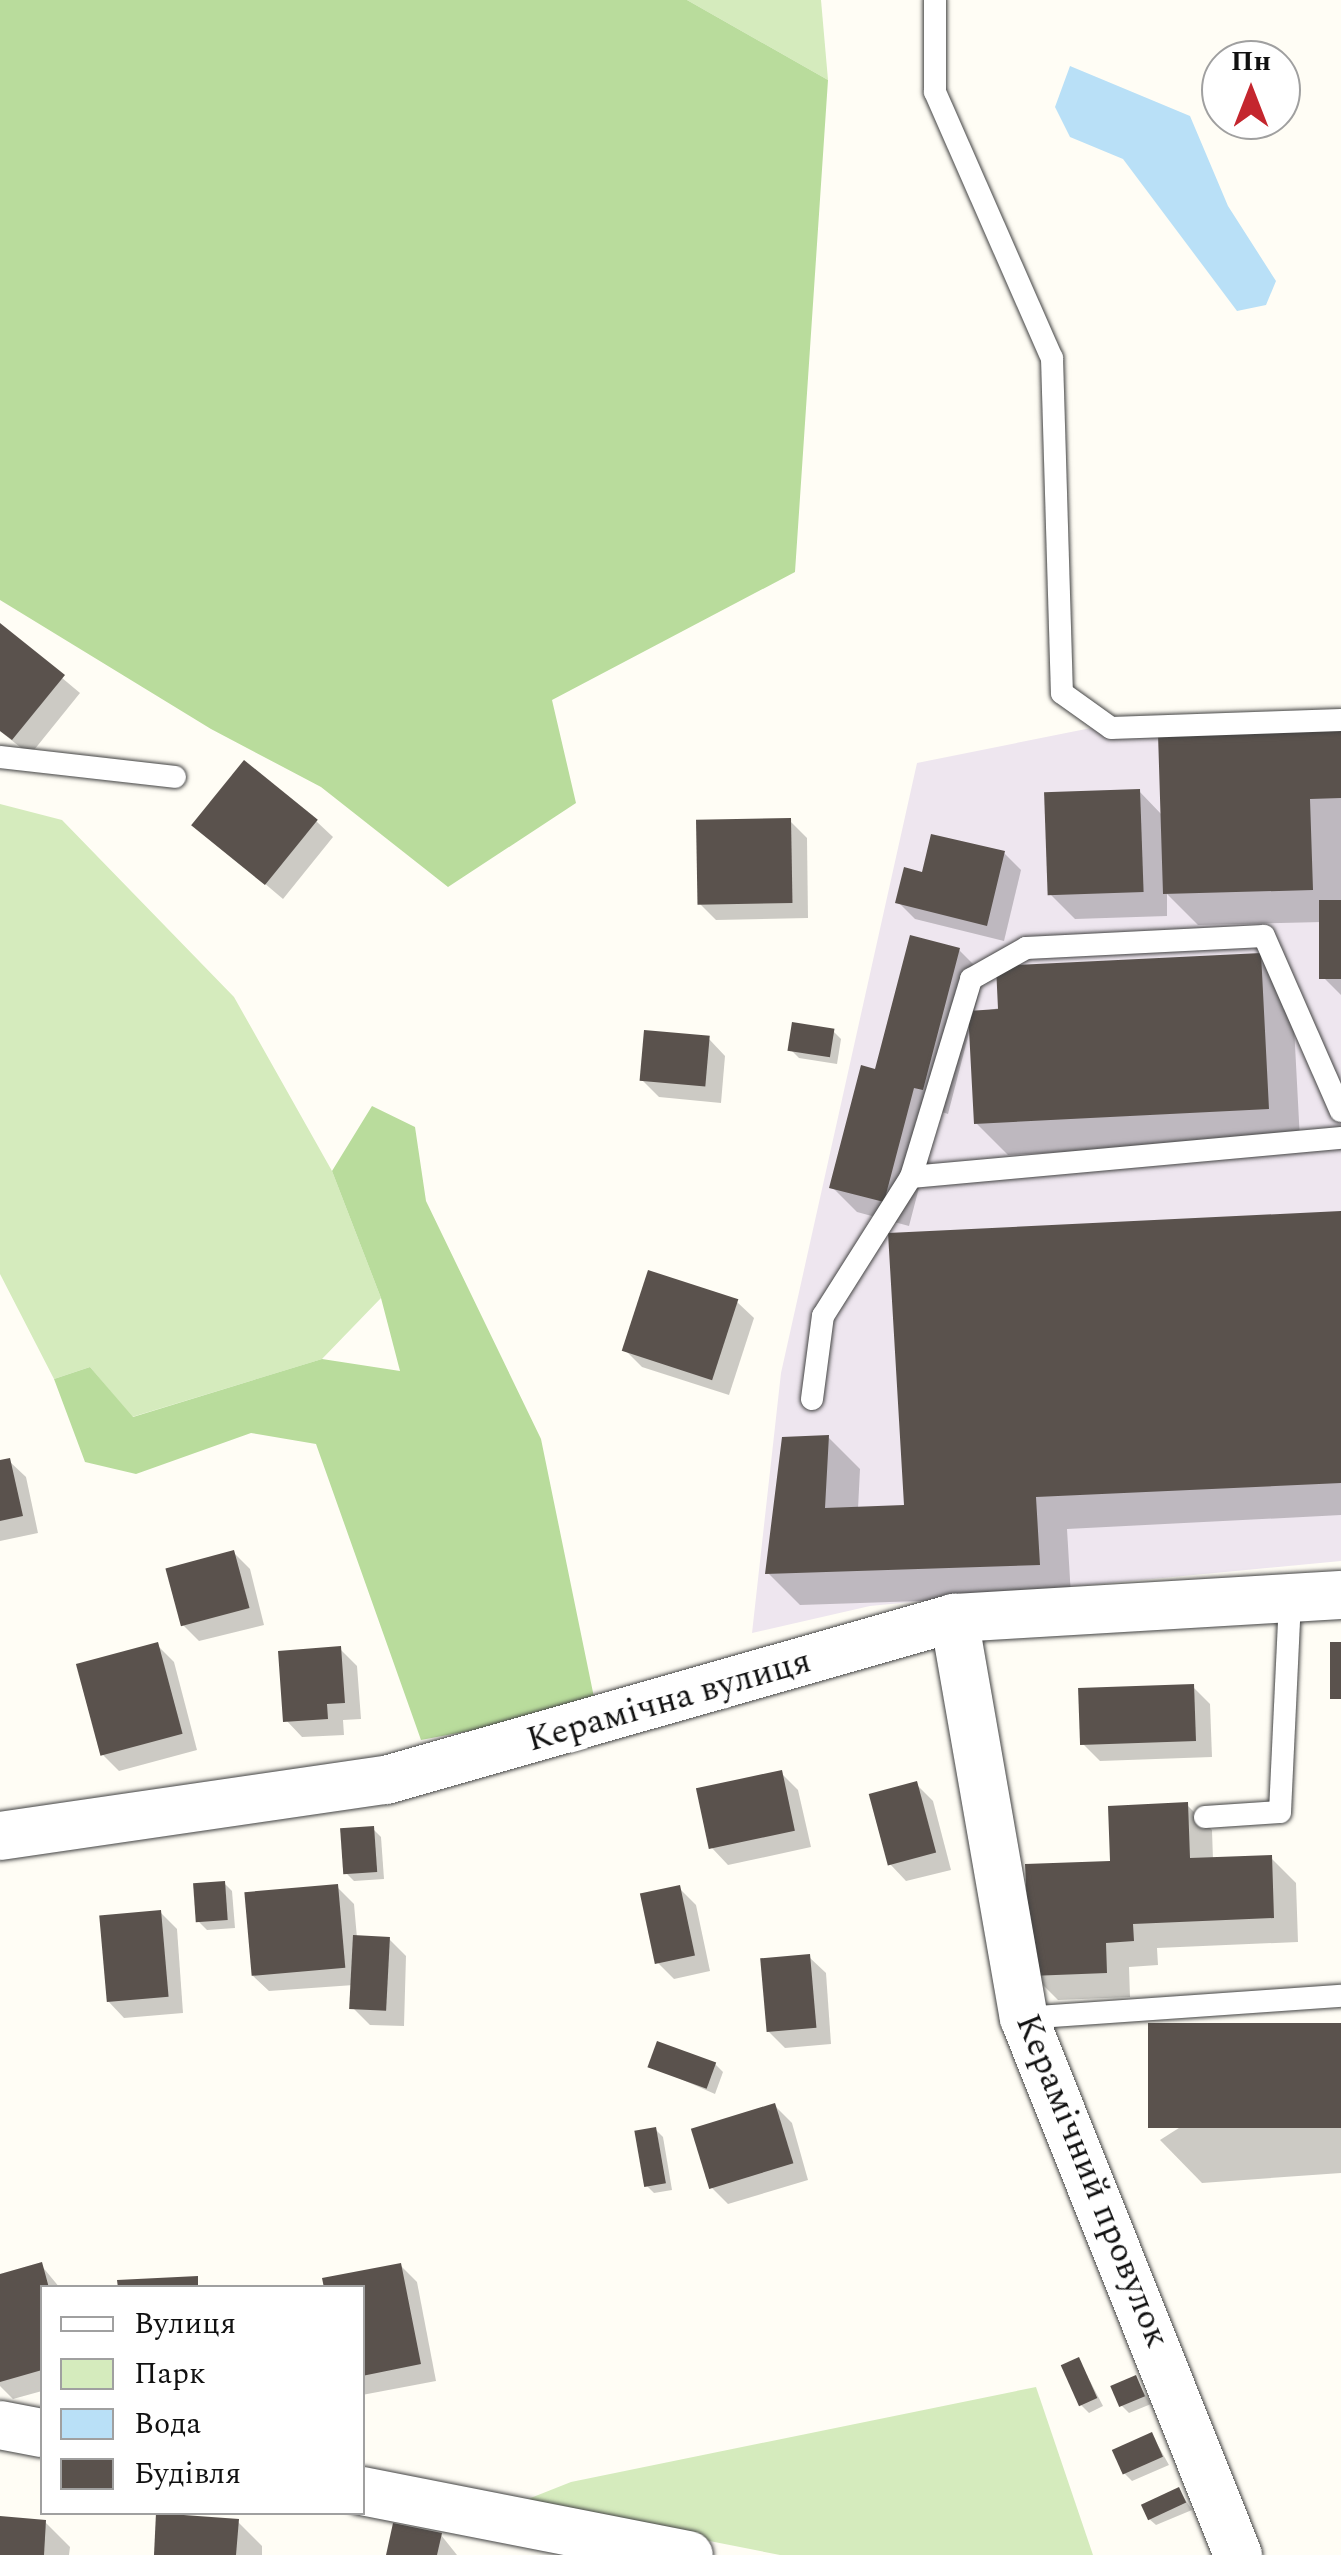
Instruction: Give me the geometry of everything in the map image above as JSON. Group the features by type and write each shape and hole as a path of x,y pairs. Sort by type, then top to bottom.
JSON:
{"street":[{"name":"Керамічна вулиця","path":"0,1836 386,1780 954,1618 1341,1596"},
{"name":"Керамічний провулок","path":"954,1618 1024,2018 1238,2555"},
{"path":"0,2425 40,2433"},
{"path":"365,2492 689,2555"}],"lane":[{"path":"935,0 935,92 1052,358 1062,693 1111,728 1341,720"},
{"path":"0,756 175,777"},
{"path":"812,1400 824,1316 911,1177 971,980 1026,948 1264,936 1341,1110"},
{"path":"911,1177 1341,1138"},
{"path":"1205,1817 1280,1812 1290,1601"},
{"path":"1024,2018 1341,1996"}],"shaded area":[{"path":"1341,712 1341,1561 870,1606 752,1633 781,1373 917,763 1131,720"}],"green space":[{"path":"0,0 687,0 828,80 795,572 552,700 576,803 448,887 321,787 211,729 0,600"},
{"path":"687,0 821,0 828,80"},
{"path":"0,804 62,820 234,997 332,1171 381,1298 322,1359 132,1417 90,1367 54,1379 0,1274"},
{"path":"372,1106 415,1127 426,1201 541,1439 596,1707 421,1740 316,1444 251,1433 136,1474 85,1462 54,1379 90,1367 133,1417 322,1359 400,1371 381,1298 332,1171"},
{"path":"1036,2387 1093,2555 780,2555 518,2503 571,2482"}],"water":[{"path":"1070,66 1190,116 1228,206 1276,281 1266,305 1237,311 1123,159 1070,137 1055,107"}],"building":[{"path":"0,623 65,675 12,740 0,731"},
{"path":"1341,728 1341,798 1310,799 1313,890 1163,894 1158,734"},
{"path":"244,760 318,820 265,885 191,825"},
{"path":"1140,789 1144,892 1048,895 1044,792"},
{"path":"791,818 792,903 697,905 696,820"},
{"path":"931,834 1005,851 987,926 895,903 904,867 922,872"},
{"path":"1319,900 1341,900 1341,979 1319,979"},
{"path":"910,935 960,948 923,1090 914,1088 884,1202 829,1188 861,1065 875,1069"},
{"path":"1261,953 1269,1109 974,1124 968,1011 998,1009 996,966"},
{"path":"792,1022 834,1029 830,1057 787,1051"},
{"path":"644,1030 710,1036 705,1087 640,1081"},
{"path":"1341,1211 1341,1483 1036,1497 1040,1565 765,1574 782,1437 829,1435 825,1508 904,1505 888,1233"},
{"path":"648,1270 738,1299 712,1380 622,1351"},
{"path":"10,1458 23,1516 0,1521 0,1460"},
{"path":"234,1550 250,1608 181,1626 165,1568"},
{"path":"158,1642 183,1734 100,1756 76,1664"},
{"path":"1330,1642 1341,1642 1341,1699 1330,1699"},
{"path":"341,1646 345,1703 327,1704 328,1719 283,1722 278,1651"},
{"path":"1194,1684 1196,1741 1080,1745 1078,1688"},
{"path":"782,1770 795,1831 709,1849 696,1788"},
{"path":"917,1781 936,1852 888,1865 869,1794"},
{"path":"1188,1802 1190,1858 1272,1855 1274,1918 1133,1924 1134,1941 1106,1943 1107,1973 1030,1976 1025,1864 1110,1861 1108,1806"},
{"path":"374,1826 377,1872 343,1874 340,1828"},
{"path":"225,1881 228,1920 196,1922 193,1883"},
{"path":"338,1884 345,1968 252,1976 244,1892"},
{"path":"680,1885 695,1955 655,1964 640,1894"},
{"path":"161,1910 169,1997 107,2002 99,1915"},
{"path":"353,1935 390,1937 386,2011 349,2009"},
{"path":"810,1954 816,2028 767,2032 760,1958"},
{"path":"1148,2023 1341,2023 1341,2128 1148,2128"},
{"path":"657,2041 716,2063 707,2089 647,2067"},
{"path":"775,2103 793,2163 709,2189 691,2129"},
{"path":"656,2127 666,2183 644,2187 634,2131"},
{"path":"42,2262 48,2285 40,2285 40,2371 0,2382 0,2274"},
{"path":"401,2263 421,2364 365,2375 365,2285 323,2285 322,2278"},
{"path":"198,2276 198,2285 118,2285 117,2280"},
{"path":"1079,2357 1097,2398 1079,2406 1061,2365"},
{"path":"1136,2375 1145,2396 1119,2407 1110,2386"},
{"path":"1152,2432 1163,2457 1123,2475 1112,2450"},
{"path":"1179,2487 1186,2502 1148,2520 1141,2505"},
{"path":"156,2515 239,2519 236,2555 154,2555"},
{"path":"0,2516 46,2520 44,2555 0,2555"},
{"path":"393,2523 442,2533 437,2555 386,2555"}]}
